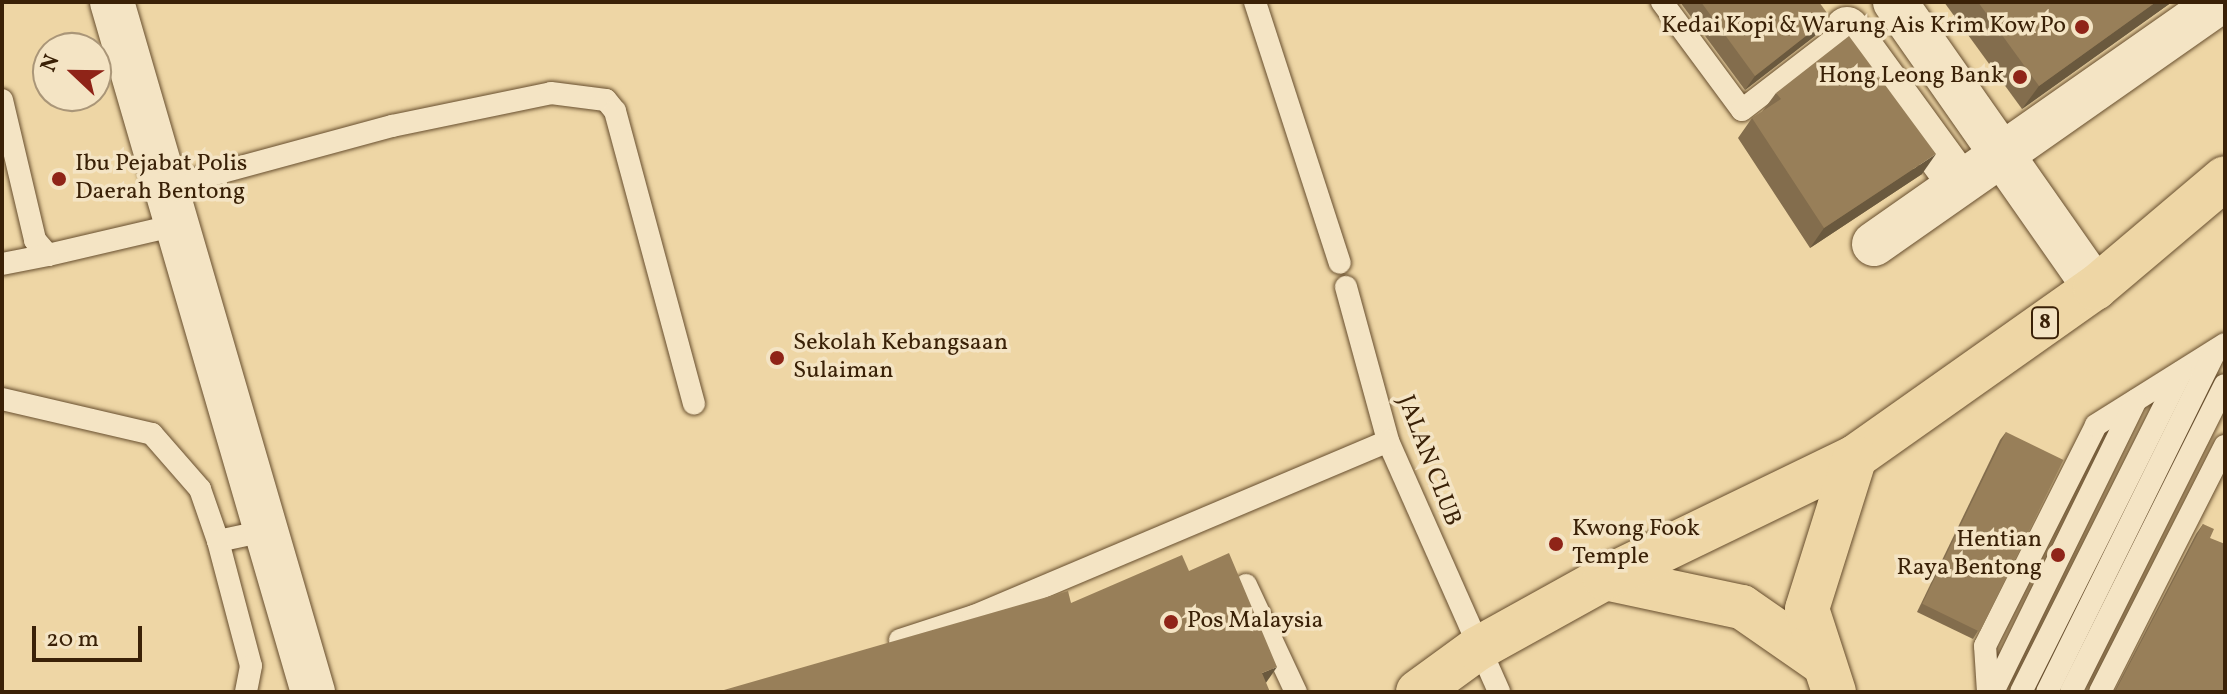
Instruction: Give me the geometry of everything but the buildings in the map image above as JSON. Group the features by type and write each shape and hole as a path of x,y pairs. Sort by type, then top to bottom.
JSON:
{"main road":[{"name":"8","path":"1418,692 1477,649 1605,578 1855,457 2095,288 2225,178"},
{"path":"1828,677 1807,609 1855,457"},
{"path":"1605,578 1742,607 1828,677"}],"street":[{"path":"112,2 313,692"},
{"path":"1882,2 1838,15 1958,181"},
{"path":"1895,2 2002,148 2095,288"},
{"path":"1874,244 2002,148 2219,2"}],"lane":[{"path":"1255,2 1340,263"},
{"path":"1662,2 1742,110 1838,15"},
{"path":"2,264 48,255 392,126 551,93 606,100 615,111 694,404"},
{"path":"2,100 35,240 48,255"},
{"name":"JALAN CLUB","path":"1346,287 1388,441 1477,649 1499,692"},
{"path":"1991,692 1985,646 2096,425 2221,346"},
{"path":"2047,692 2221,346"},
{"path":"2021,692 2182,371"},
{"path":"2071,692 2225,385"},
{"path":"2,399 152,434 200,489 218,541 251,666 246,692"},
{"path":"874,648 974,616 1388,441"},
{"path":"2100,692 2225,446"},
{"path":"218,541 265,531"},
{"path":"1246,585 1296,692"}],"place":[{"name":"Kedai Kopi & Warung Ais Krim Kow Po","path":"2082,27"},
{"name":"Hong Leong Bank","path":"2020,77"},
{"name":"Ibu Pejabat Polis Daerah Bentong","path":"59,179"},
{"name":"Sekolah Kebangsaan Sulaiman","path":"777,358"},
{"name":"Kwong Fook Temple","path":"1556,544"},
{"name":"Hentian Raya Bentong","path":"2058,555"},
{"name":"Pos Malaysia","path":"1171,622"}]}
